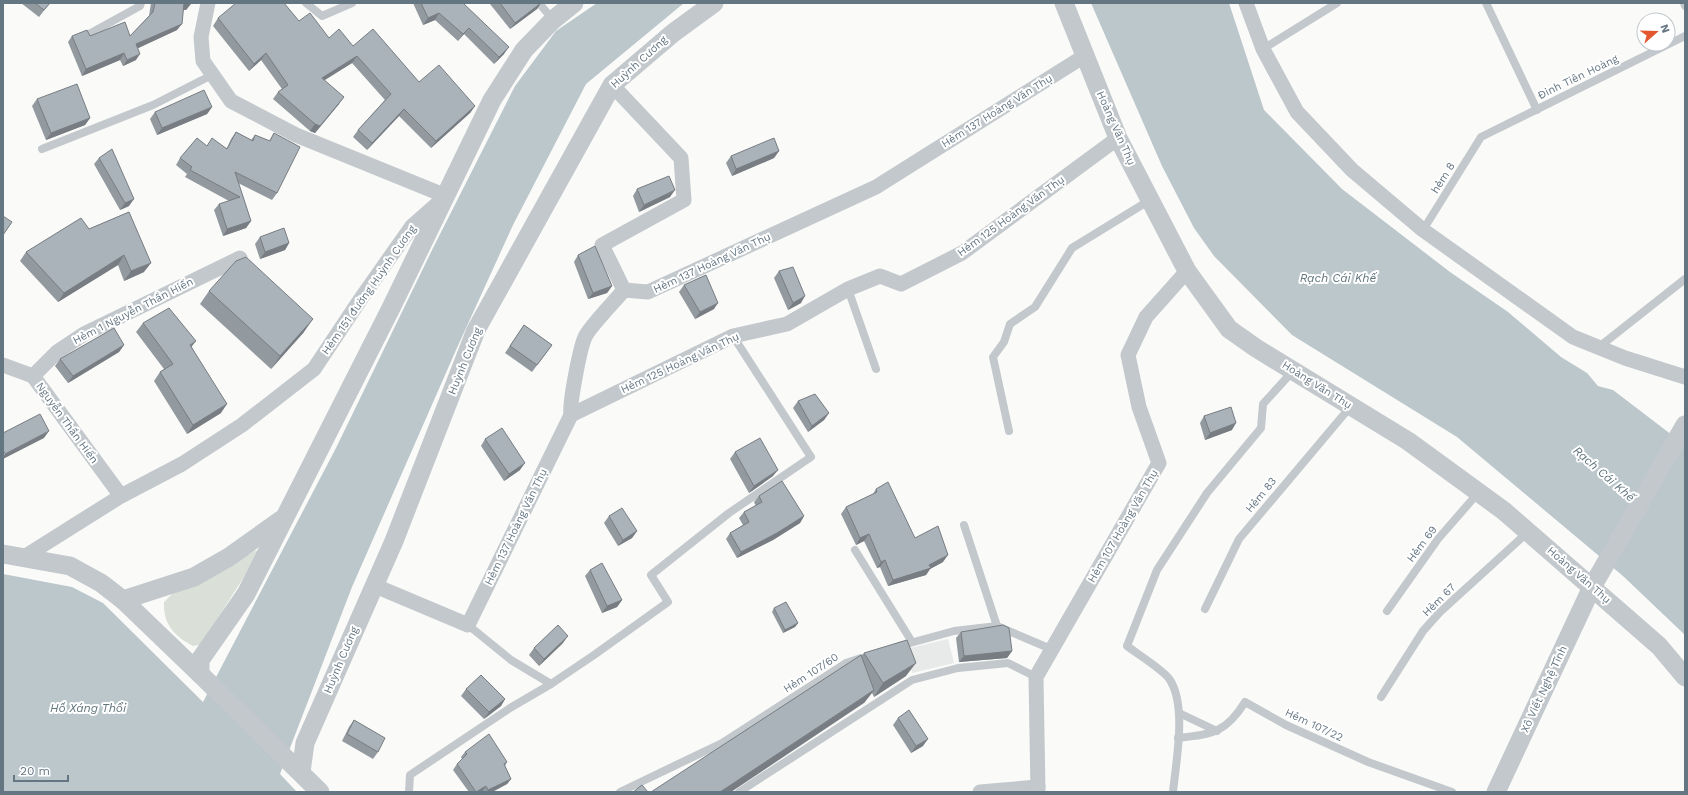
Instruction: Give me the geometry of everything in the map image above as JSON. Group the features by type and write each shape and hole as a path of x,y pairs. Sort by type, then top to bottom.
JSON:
{"street":[{"path":"208,3 201,37 203,61 231,101 296,135 446,196"},
{"path":"204,677 200,660 246,594 283,518 388,315 492,100 524,50 553,20 574,3"},
{"name":"Huỳnh Cương","path":"296,767 373,585 394,541 476,330 612,84 673,32 714,3"},
{"name":"Hoàng Văn Thụ","path":"1064,3 1118,138 1187,272 1229,329 1293,371 1408,441 1504,511 1528,532 1594,583 1660,646 1685,677"},
{"path":"1246,3 1263,49 1297,112 1352,170 1423,230 1573,336 1599,347 1685,377"},
{"name":"Hẻm 137 Hoàng Văn Thụ","path":"468,625 571,415 570,409 574,384 585,337 624,290 648,292 876,187 1086,55"},
{"path":"612,84 681,158 684,200 602,245 624,290"},
{"name":"Hẻm 125 Hoàng Văn Thụ","path":"571,415 733,336 787,324 848,289 880,276 901,284 962,253 1118,138"},
{"name":"Hẻm 151 đường Huỳnh Cương","path":"24,557 121,496 182,464 242,425 314,369 412,226 446,196"},
{"name":"Hẻm 1 Nguyễn Thần Hiến","path":"33,376 57,352 84,334 240,258"},
{"name":"Hẻm 107 Hoàng Văn Thụ","path":"1038,789 1036,677 1159,463 1139,407 1128,355 1146,316 1187,272"},
{"name":"Nguyễn Thần Hiến","path":"3,365 33,376 121,496"},
{"name":"Xô Viết Nghệ Tĩnh","path":"1496,792 1594,583 1684,427"},
{"path":"123,600 194,577 229,557 283,518"},
{"path":"3,554 70,566 101,583 123,600 204,677 320,792"},
{"path":"373,585 468,625"},
{"path":"980,792 1038,789"}],"lane":[{"path":"89,34 140,6 140,3"},
{"path":"306,3 322,16 352,3"},
{"path":"539,3 553,20"},
{"path":"1263,49 1337,3"},
{"path":"1486,3 1537,110"},
{"name":"Đinh Tiên Hoàng","path":"1481,138 1685,36"},
{"path":"42,149 153,105 212,75"},
{"name":"hẻm 8","path":"1423,230 1481,138"},
{"path":"1009,431 993,357 1004,342 1010,324 1035,307 1072,248 1150,200"},
{"path":"1599,347 1685,279"},
{"path":"848,289 876,369"},
{"path":"410,792 410,775 510,708 551,684 668,602 651,575 728,513 811,457 733,336"},
{"path":"1173,792 1178,738 1179,713 1177,695 1170,679 1127,646 1157,570 1207,493 1261,428 1263,404 1293,371"},
{"name":"Hẻm 83","path":"1205,609 1239,540 1351,406"},
{"name":"Hẻm 69","path":"1387,611 1438,539 1478,493"},
{"path":"964,525 997,626"},
{"name":"Hẻm 67","path":"1381,696 1423,631 1440,612 1528,532"},
{"path":"855,550 912,642"},
{"path":"468,625 511,660 551,684"},
{"path":"890,649 954,631 997,626 1051,649"},
{"name":"Hẻm 107/60","path":"620,792 722,743 846,663 868,656"},
{"path":"739,792 912,680 958,668 1008,663 1036,677"},
{"name":"Hẻm 107/22","path":"1178,738 1200,736 1222,729 1236,717 1245,702 1286,725 1368,762 1452,792"},
{"path":"1179,713 1217,731"}],"shaded area":[{"path":"263,547 199,645 193,646 180,638 171,628 165,617 164,602 172,594"},
{"path":"948,639 954,663 912,673 906,649"}],"water":[{"name":"Hồ Xáng Thổi","path":"597,3 684,3 586,84 513,225 456,350 352,587 280,774 297,792 3,792 3,574 72,587 103,603 203,702 336,448 433,248 515,86 556,31"},
{"name":"Rạch Cái Khế","path":"1091,3 1229,3 1264,110 1342,189 1450,272 1508,312 1561,357 1587,373 1598,386 1613,390 1685,445 1685,635 1623,576 1457,437 1292,335 1214,256 1194,228 1162,166"}],"building":[{"path":"35,3 50,3 44,10"},
{"path":"155,3 184,3 182,24 136,44 140,54 127,60 124,53 86,69 72,36 87,30 90,36 125,22 130,36 153,12"},
{"path":"236,3 284,3 299,21 310,13 329,38 339,29 353,46 373,29 419,82 439,65 475,106 436,141 404,109 372,143 358,130 391,94 357,56 322,78 344,97 320,126 315,124 278,92 288,85 266,53 254,64 218,18"},
{"path":"421,3 463,3 509,47 499,57 469,28 463,34 439,13 428,18"},
{"path":"500,3 541,3 515,23"},
{"path":"77,84 90,118 51,133 37,99"},
{"path":"204,90 212,107 162,128 155,112"},
{"path":"236,132 253,141 255,135 270,141 274,133 300,147 277,193 235,172 251,221 227,229 219,204 240,197 190,170 192,167 180,158 197,138 207,146 212,138 227,149"},
{"path":"774,138 779,151 736,169 731,156"},
{"path":"112,149 134,199 125,203 99,158"},
{"path":"669,176 675,190 644,205 637,189"},
{"path":"129,212 151,263 131,271 124,255 64,293 26,252 81,218 89,229"},
{"path":"3,216 12,222 3,235"},
{"path":"284,228 289,243 265,252 260,237"},
{"path":"595,246 612,286 593,293 578,255"},
{"path":"246,257 313,319 280,356 209,291 236,261"},
{"path":"793,267 805,296 793,303 779,271"},
{"path":"706,275 718,303 700,312 684,285"},
{"path":"169,308 196,341 190,345 227,404 193,425 160,372 173,364 143,323"},
{"path":"524,325 552,345 537,365 510,346"},
{"path":"114,328 124,345 73,376 60,359"},
{"path":"815,394 829,413 812,426 798,401"},
{"path":"1231,407 1236,423 1210,433 1204,416"},
{"path":"40,414 49,431 5,454 3,450 3,433"},
{"path":"502,428 525,463 509,474 485,439"},
{"path":"760,438 778,470 754,486 735,452"},
{"path":"782,481 804,516 777,533 741,552 730,533 749,522 744,512 762,502 759,496"},
{"path":"888,482 915,538 938,526 948,555 929,565 931,568 893,580 885,560 881,562 869,534 860,538 846,507 877,492 876,489"},
{"path":"622,508 637,531 623,540 609,516"},
{"path":"602,563 622,600 607,606 590,570"},
{"path":"786,602 798,623 785,630 774,608"},
{"path":"558,625 568,636 544,659 534,648"},
{"path":"1003,625 1009,628 1012,651 964,656 961,632"},
{"path":"907,640 916,663 883,683 864,653"},
{"path":"861,655 874,690 720,792 651,792"},
{"path":"481,675 505,699 489,712 466,689"},
{"path":"909,710 928,739 916,746 898,718"},
{"path":"354,720 385,738 378,752 347,734"},
{"path":"489,734 507,762 504,764 511,779 488,790 486,786 476,792 457,764 467,754 465,752"},
{"path":"642,785 648,792 633,792"}]}
